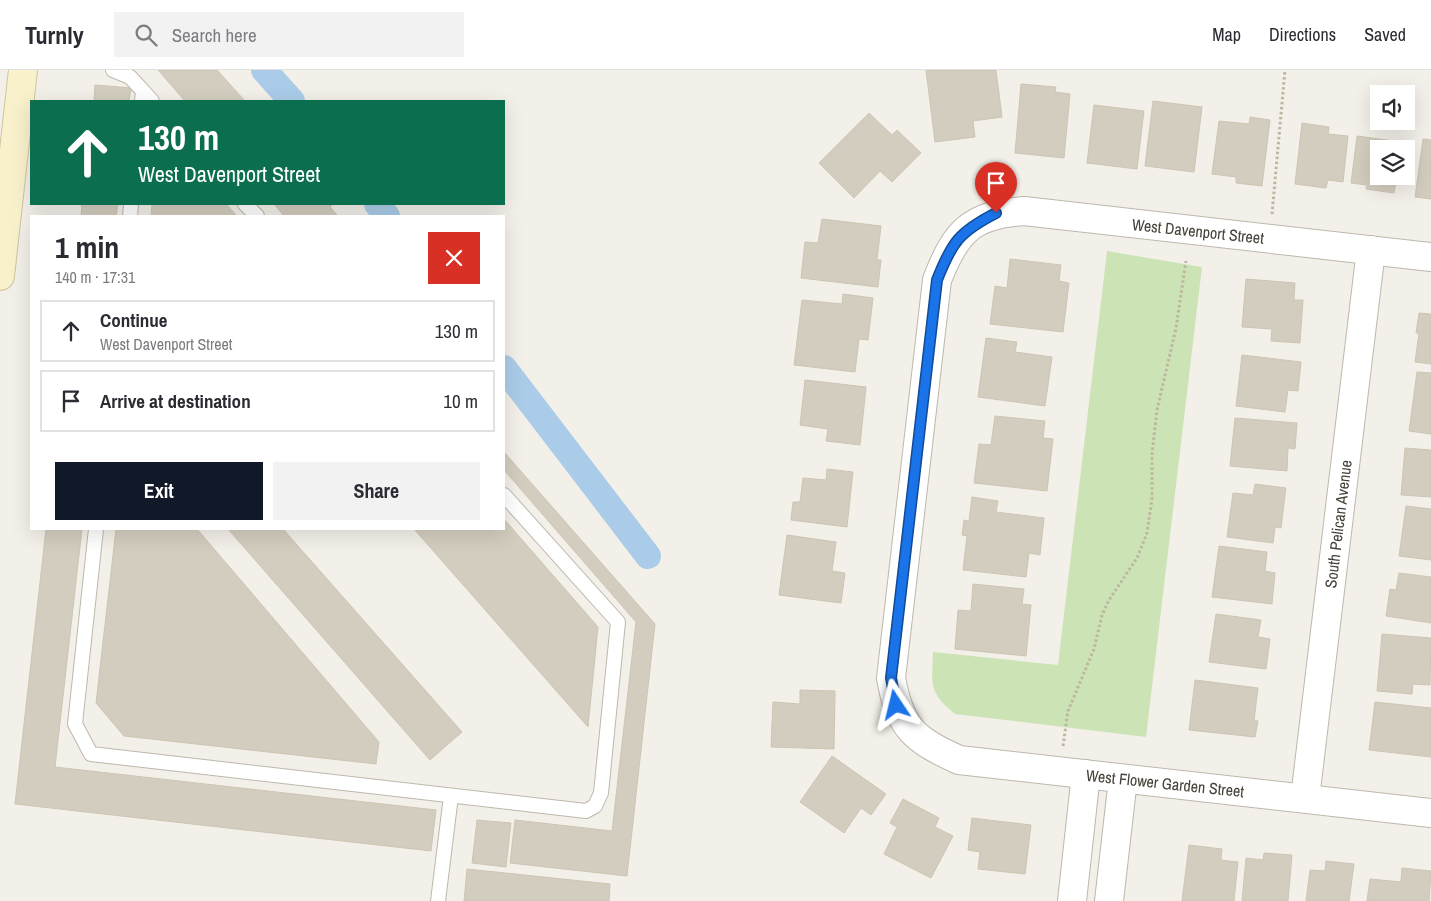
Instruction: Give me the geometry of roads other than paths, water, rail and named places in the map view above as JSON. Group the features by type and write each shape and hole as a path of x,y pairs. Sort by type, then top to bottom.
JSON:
{"street":[{"path":"0,276 23,70"},
{"name":"West Davenport Street","path":"969,227 996,213 1024,211 1431,257"},
{"name":"West Flower Garden Street","path":"969,227 949,250 937,280 907,525 891,678 896,705 909,728 931,747 959,760 1431,813"},
{"name":"South Pelican Avenue","path":"1305,798 1371,250"},
{"path":"1072,901 1086,774"},
{"path":"1109,901 1123,779"}],"lane":[{"path":"113,70 130,77 146,98"},
{"path":"246,205 255,215"},
{"path":"96,530 75,724 91,754 586,811 596,806 601,793 618,622 505,496"},
{"path":"438,901 451,796"}],"waterway":[{"path":"264,70 291,100"},
{"path":"378,205 386,215"},
{"path":"505,369 648,556"}]}
